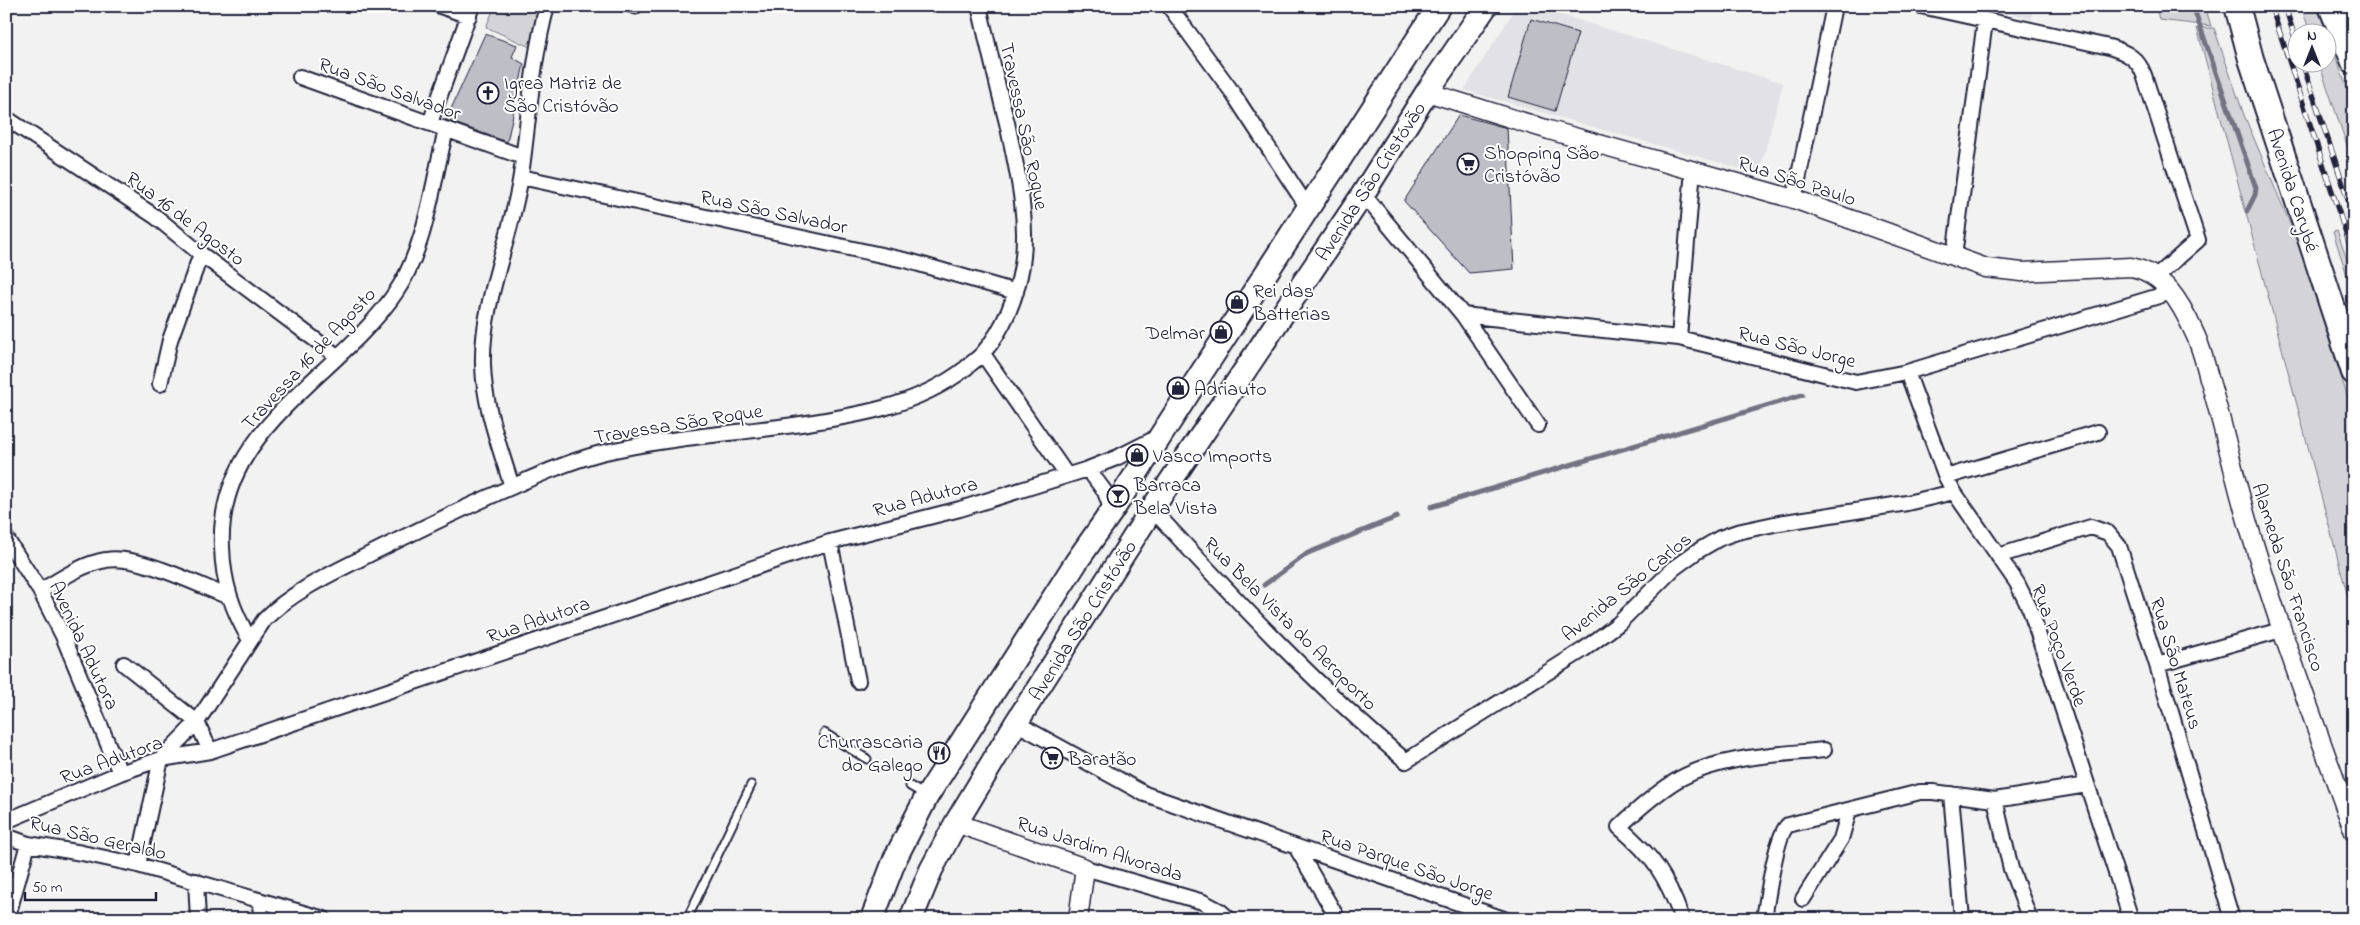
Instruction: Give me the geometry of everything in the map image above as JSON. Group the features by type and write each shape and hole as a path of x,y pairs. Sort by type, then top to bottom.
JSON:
{"highway":[{"name":"Avenida Carybé","path":"2237,6 2251,58 2354,372"},
{"path":"2331,6 2354,62"}],"main road":[{"name":"Avenida São Cristóvão","path":"872,919 896,859 919,791 1112,511 1439,6"},
{"name":"Avenida São Cristóvão","path":"912,919 931,870 956,823 1016,723 1152,509 1363,194 1427,92 1486,6"}],"street":[{"path":"430,123 470,11 440,6"},
{"path":"512,486 487,400 483,364 488,321 521,177 538,43 547,6"},
{"name":"Travessa São Roque","path":"160,759 197,722 250,640 272,612 292,597 412,532 512,486 571,462 626,448 863,414 902,403 929,392 952,378 983,354 1006,319 1016,292 1022,263 1024,208 1011,141 979,6"},
{"path":"1169,6 1230,89 1308,208"},
{"path":"1794,199 1834,6"},
{"path":"1921,6 2120,50 2138,61 2142,68 2198,240 2156,277"},
{"path":"1954,256 1985,21"},
{"name":"Rua São Salvador","path":"300,77 523,157"},
{"name":"Rua São Paulo","path":"1427,92 1549,130 1794,199 1974,264 1998,270 2030,271 2131,268 2139,269 2156,277"},
{"name":"Rua 16 de Agosto","path":"6,118 156,217 201,254 337,356"},
{"name":"Travessa 16 de Agosto","path":"250,640 238,620 225,580 221,532 224,510 231,484 241,463 284,406 369,327 398,290 424,230 446,130"},
{"path":"1680,338 1693,169"},
{"name":"Rua São Salvador","path":"521,177 909,261 1016,292"},
{"path":"1363,194 1463,315 1538,426"},
{"path":"160,384 170,340 201,254"},
{"name":"Alameda São Francisco","path":"2156,277 2172,292 2194,333 2216,399 2240,499 2281,630 2354,832"},
{"name":"Rua São Jorge","path":"1463,315 1680,338 1856,382 1907,372 2172,292"},
{"path":"983,354 1066,474"},
{"name":"Rua Poço Verde","path":"1907,372 1946,477 1954,492 2017,583 2030,609 2086,786 2131,919"},
{"path":"1946,477 2098,432"},
{"name":"Rua Adutora","path":"6,821 120,773 160,759 210,751 830,542 960,509 1066,474 1088,469 1116,458 1159,436"},
{"path":"1088,469 1105,492 1112,511"},
{"name":"Avenida São Carlos","path":"1406,760 1583,650 1618,624 1674,568 1720,538 1737,532 1779,523 1888,506 1954,492"},
{"name":"Rua Bela Vista do Aeroporto","path":"1152,509 1251,617 1344,706 1406,760"},
{"name":"Rua São Mateus","path":"1998,556 2090,527 2108,533 2119,546 2157,665 2232,919"},
{"name":"Avenida Adutora","path":"6,538 40,591 80,675 120,773"},
{"path":"830,542 858,681"},
{"path":"40,591 95,563 122,559 140,563 229,597"},
{"path":"2157,665 2281,630"},
{"path":"124,664 197,722 210,751"},
{"name":"Rua Parque São Jorge","path":"1016,723 1145,794 1504,919"},
{"path":"1682,919 1661,870 1649,854 1619,826 1657,794 1680,779 1704,769 1737,760 1824,750"},
{"path":"138,865 160,759"},
{"path":"1764,919 1783,831 1795,823 1849,811 1906,794 1933,792 1995,800 2086,786"},
{"path":"1951,794 1962,919"},
{"path":"1995,800 2011,869 2030,919"},
{"path":"1803,900 1841,839 1849,811"},
{"name":"Rua Jardim Alvorada","path":"956,823 1085,868 1203,902 1220,911 1229,919"},
{"name":"Rua São Geraldo","path":"6,836 28,844 138,865 324,919"},
{"path":"7,919 28,844"},
{"name":"Rua Parque São Jorge","path":"1296,847 1338,919"},
{"path":"1078,919 1085,868"},
{"path":"196,881 198,919"},
{"path":"260,901 261,919"}],"lane":[{"path":"622,6 636,10"},
{"path":"824,733 867,759"},
{"path":"687,919 751,786"}],"shaded area":[{"path":"495,6 542,6 530,47 486,27"},
{"path":"1517,6 1532,6 1783,83 1759,174 1464,90"},
{"path":"1989,6 2034,6 2031,19"},
{"path":"2156,6 2205,6 2211,26 2159,20"},
{"path":"2301,6 2317,6 2323,22 2307,22"},
{"path":"2197,28 2214,28 2244,115 2297,240 2354,417 2354,620"},
{"path":"2338,63 2354,107 2354,166 2322,72 2338,72"},
{"path":"2337,231 2354,280 2354,297 2333,232"}],"building":[{"path":"1531,19 1578,33 1555,111 1508,97"},
{"name":"Igrea Matriz de São Cristóvão","path":"485,34 517,45 512,57 524,64 507,142 446,120"},
{"name":"Shopping São Cristóvão","path":"1459,115 1507,128 1514,269 1469,273 1404,201"}],"waterway":[{"path":"2193,6 2256,188 2255,195 2247,211"},
{"path":"1431,507 1802,395"},
{"path":"1264,585 1308,553 1397,517"}],"railway":[{"path":"2271,6 2354,258"},
{"path":"2285,6 2290,22"},
{"path":"2305,72 2354,217"}],"place":[{"name":"Igrea Matriz de São Cristóvão","path":"488,93"},
{"name":"Shopping São Cristóvão","path":"1468,164"},
{"name":"Rei das Batterias","path":"1237,302"},
{"name":"Delmar","path":"1221,332"},
{"name":"Adriauto","path":"1178,388"},
{"name":"Vasco Imports","path":"1137,455"},
{"name":"Barraca Bela Vista","path":"1118,496"},
{"name":"Churrascaria do Galego","path":"939,753"},
{"name":"Baratão","path":"1052,758"}]}
